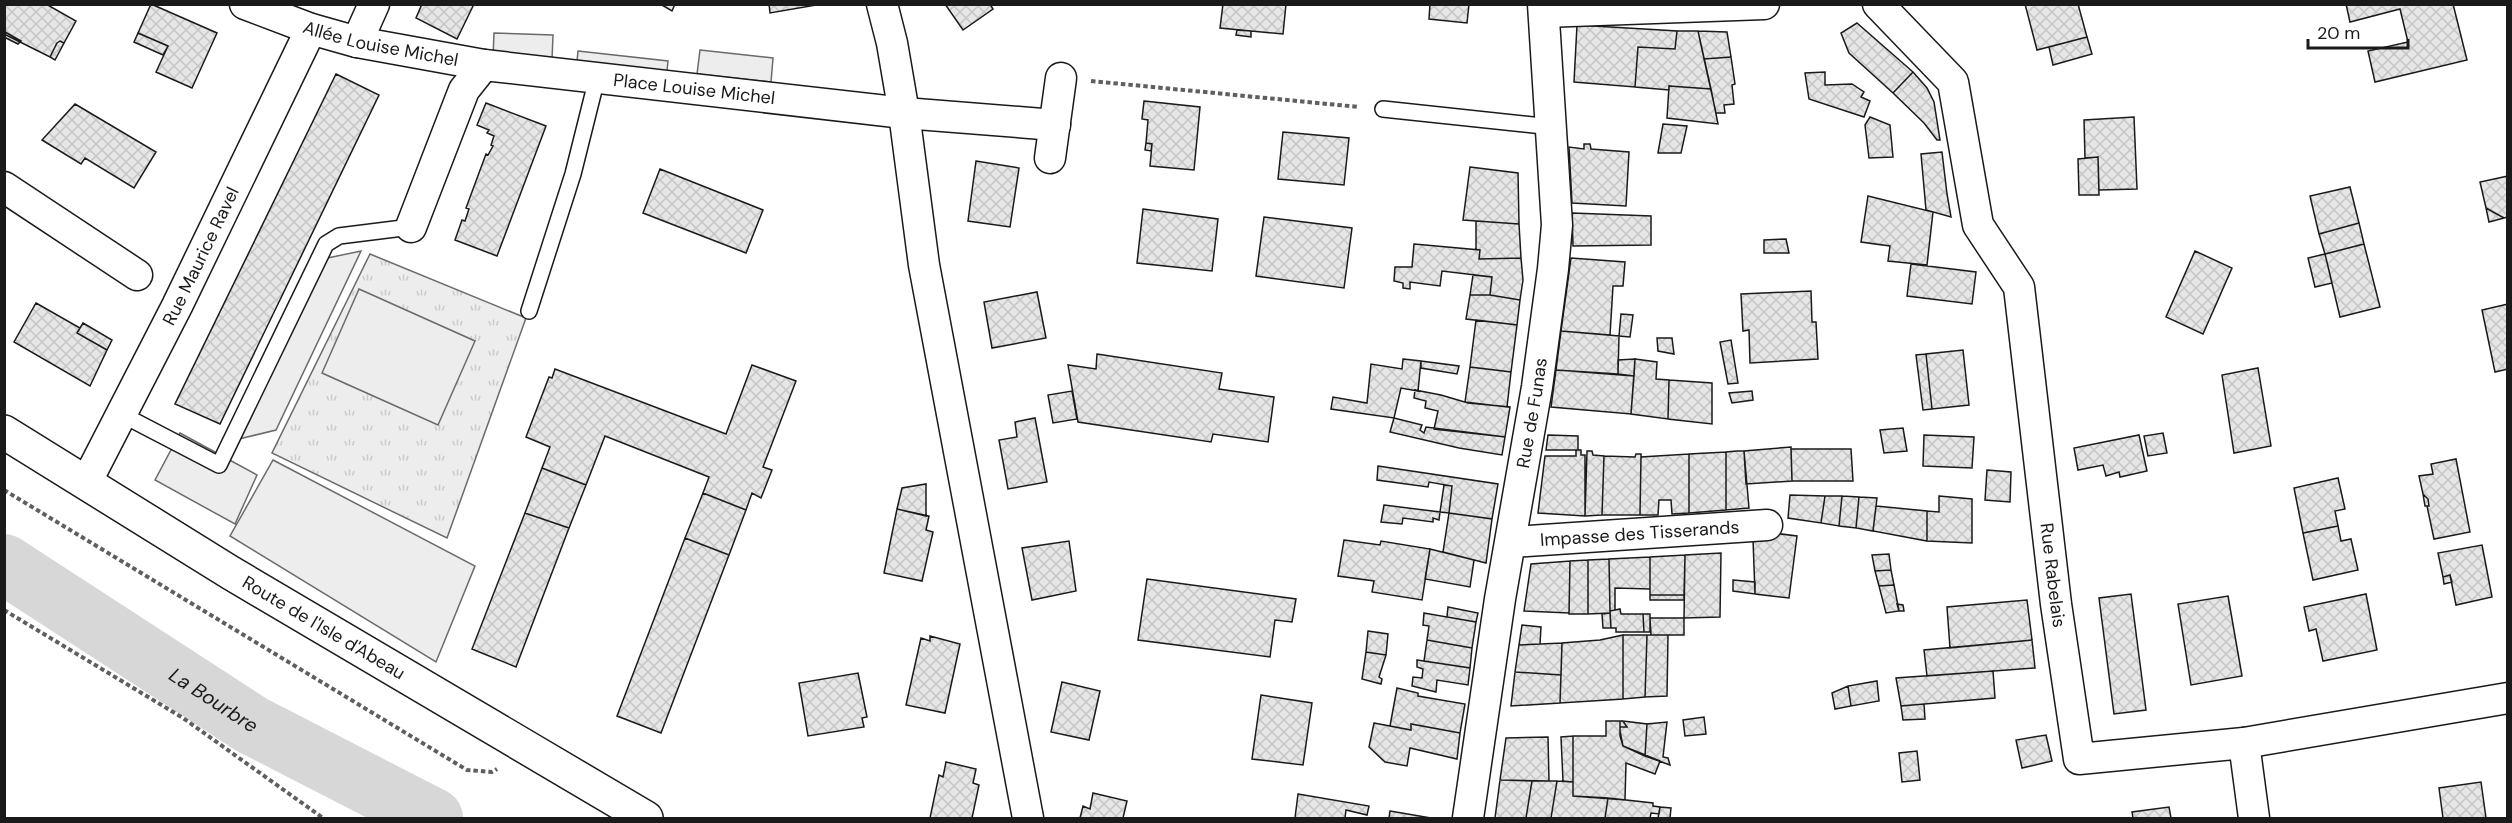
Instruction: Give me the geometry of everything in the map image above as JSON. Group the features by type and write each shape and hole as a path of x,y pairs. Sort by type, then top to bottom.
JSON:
{"street":[{"name":"Allée Louise Michel","path":"245,4 311,29 357,42 484,65"},
{"path":"357,42 374,4"},
{"path":"882,4 892,43 904,114 924,265 1028,819"},
{"path":"1544,8 1764,4"},
{"name":"Rue Rabelais","path":"1878,4 1953,82 1978,225 2019,287 2056,604 2079,759 2244,743 2508,698"},
{"name":"Rue de Funas","path":"1467,819 1500,600 1512,542 1537,387 1553,268 1557,225 1544,8"},
{"name":"Rue Maurice Ravel","path":"87,481 183,296 311,29"},
{"path":"411,227 464,90 484,65"},
{"name":"Place Louise Michel","path":"484,65 904,114 1055,125"},
{"path":"1050,158 1061,78"},
{"path":"4,187 137,275"},
{"name":"Route de l'Isle d'Abeau","path":"4,432 87,481 231,573 646,819"},
{"name":"Impasse des Tisserands","path":"1512,542 1767,525"},
{"path":"2244,743 2254,819"}],"lane":[{"path":"529,311 573,174 597,78"},
{"path":"1383,109 1552,127"},
{"path":"121,414 219,465 326,244 339,236 411,227"}],"path":[{"path":"1061,78 1383,109"},
{"path":"4,490 467,770 492,772 528,749"},
{"path":"4,610 183,718 323,819"}],"green space":[{"path":"370,254 526,318 447,538 272,453"}],"shaded area":[{"path":"494,33 553,35 552,60 493,57"},
{"path":"700,50 773,58 771,82 697,74"},
{"path":"578,51 668,61 667,71 577,61"},
{"path":"361,251 276,430 231,441 318,260"},
{"path":"359,289 475,341 438,425 322,373"},
{"path":"180,433 257,475 235,524 155,480"},
{"path":"273,460 475,566 436,662 230,536"}],"building":[{"path":"4,4 46,4 76,21 64,43 60,41 57,43 50,57 4,34"},
{"path":"151,4 217,33 192,88 156,72 168,46 138,33"},
{"path":"422,4 474,4 457,39 416,18"},
{"path":"660,4 675,4 672,11"},
{"path":"769,4 822,4 770,13"},
{"path":"945,4 990,4 993,9 963,30"},
{"path":"1223,4 1286,4 1283,34 1220,28"},
{"path":"1430,4 1469,4 1467,23 1429,19"},
{"path":"2025,4 2078,4 2087,37 2037,50"},
{"path":"2346,4 2453,4 2467,60 2375,82 2368,51 2408,42 2400,9 2350,22"},
{"path":"1857,23 1913,72 1893,93 1849,53 1841,33"},
{"path":"1577,25 1677,31 1675,49 1638,47 1635,87 1574,82"},
{"path":"1237,30 1251,31 1251,37 1236,35"},
{"path":"1677,31 1698,31 1711,89 1669,86 1669,90 1635,87 1638,47 1675,49"},
{"path":"1698,31 1727,32 1731,57 1704,59"},
{"path":"5,32 21,41 18,44 4,37"},
{"path":"138,33 168,46 163,55 134,42"},
{"path":"2087,37 2092,54 2053,65 2049,47"},
{"path":"60,41 64,43 55,60 50,57"},
{"path":"1731,57 1735,84 1732,85 1734,104 1724,105 1725,113 1716,113 1704,59"},
{"path":"1825,72 1825,85 1852,84 1864,92 1861,97 1870,101 1864,117 1809,99 1805,73"},
{"path":"1913,72 1927,88 1934,102 1940,140 1937,140 1924,123 1893,93"},
{"path":"336,74 379,95 220,424 175,404"},
{"path":"1669,86 1711,89 1718,124 1667,118"},
{"path":"1144,101 1200,107 1194,170 1150,166 1152,144 1146,143 1148,120 1142,119"},
{"path":"486,103 546,126 497,256 455,240 462,220 465,221 469,209 466,208 486,154 488,155 493,146 491,145 494,136 487,133 489,130 477,125"},
{"path":"75,104 156,152 134,188 85,158 81,164 42,140"},
{"path":"1870,117 1890,125 1893,157 1869,158 1865,125"},
{"path":"2134,117 2137,189 2099,190 2098,157 2085,158 2084,120"},
{"path":"1663,124 1687,126 1681,153 1658,153"},
{"path":"1283,132 1349,138 1344,185 1278,179"},
{"path":"1146,143 1152,144 1151,151 1145,150"},
{"path":"1584,144 1590,144 1591,149 1629,152 1626,206 1572,203 1569,147 1584,149"},
{"path":"1942,152 1951,217 1926,210 1921,154"},
{"path":"2098,157 2099,195 2079,195 2078,159"},
{"path":"976,161 1019,168 1010,227 968,221"},
{"path":"1470,167 1518,173 1519,224 1463,220"},
{"path":"660,169 763,210 746,253 643,213"},
{"path":"2508,176 2508,217 2504,218 2486,208 2480,182"},
{"path":"2350,187 2359,223 2319,234 2310,196"},
{"path":"1868,196 1933,212 1927,265 1888,261 1890,246 1861,242"},
{"path":"2486,208 2504,218 2489,222"},
{"path":"1143,209 1218,219 1212,271 1137,263"},
{"path":"1572,213 1651,216 1651,245 1573,246"},
{"path":"1264,217 1352,228 1344,288 1256,276"},
{"path":"1476,221 1519,224 1521,258 1479,259 1480,250 1476,250"},
{"path":"2359,223 2364,244 2325,254 2319,234"},
{"path":"1786,239 1789,253 1764,253 1764,240"},
{"path":"1414,244 1480,250 1479,259 1521,258 1523,280 1520,300 1490,295 1492,277 1442,271 1440,286 1410,282 1410,289 1403,288 1403,283 1394,281 1395,267 1412,267"},
{"path":"2364,244 2380,307 2340,317 2325,254"},
{"path":"2195,251 2232,268 2203,334 2166,317"},
{"path":"2325,254 2332,283 2315,287 2308,258"},
{"path":"1571,258 1625,262 1623,286 1613,286 1610,335 1561,331"},
{"path":"1911,264 1976,272 1972,304 1907,296"},
{"path":"1473,275 1492,277 1490,295 1470,295"},
{"path":"1811,291 1812,322 1816,322 1818,359 1750,363 1749,330 1743,331 1741,294"},
{"path":"1037,292 1046,338 992,348 984,302"},
{"path":"1470,295 1490,295 1520,300 1517,325 1466,319"},
{"path":"36,303 80,328 77,333 107,350 90,386 14,342"},
{"path":"2508,304 2508,369 2495,372 2482,310"},
{"path":"1621,314 1633,315 1630,337 1619,336"},
{"path":"1476,320 1517,325 1511,372 1470,367"},
{"path":"83,323 112,340 107,350 77,333"},
{"path":"1561,331 1619,336 1618,374 1556,370"},
{"path":"1657,338 1672,338 1674,354 1658,351"},
{"path":"1731,340 1738,383 1728,384 1720,342"},
{"path":"1963,350 1969,405 1932,409 1926,354"},
{"path":"1097,354 1222,373 1219,389 1274,397 1268,442 1213,434 1211,442 1078,422 1068,365 1096,369"},
{"path":"1926,354 1932,409 1923,410 1916,355"},
{"path":"1403,359 1421,361 1418,391 1401,388 1394,418 1331,409 1333,397 1367,403 1371,364 1402,369"},
{"path":"1635,359 1657,362 1656,379 1669,380 1668,419 1631,414"},
{"path":"1635,359 1634,376 1618,374 1618,360"},
{"path":"1421,361 1459,366 1457,374 1421,368"},
{"path":"752,365 796,381 763,467 772,470 761,498 752,493 746,510 703,493 709,477 605,436 586,485 542,468 550,447 526,437 549,377 552,378 555,369 726,434"},
{"path":"1470,367 1511,372 1507,407 1465,402"},
{"path":"2258,368 2271,446 2234,453 2222,375"},
{"path":"1556,370 1634,376 1631,414 1551,407"},
{"path":"1669,380 1712,383 1712,424 1668,419"},
{"path":"1415,390 1468,403 1510,407 1505,437 1434,429 1438,411 1425,408 1426,401 1414,398"},
{"path":"1072,391 1077,419 1053,423 1048,395"},
{"path":"1752,391 1753,400 1732,403 1729,393"},
{"path":"1035,418 1047,482 1008,489 999,440 1017,437 1015,422"},
{"path":"1394,418 1422,425 1420,430 1424,433 1426,427 1505,437 1502,455 1390,432"},
{"path":"1903,428 1907,451 1884,453 1880,430"},
{"path":"2163,433 2167,453 2148,456 2144,436"},
{"path":"1548,435 1578,436 1578,450 1546,450"},
{"path":"1924,435 1974,437 1972,468 1923,466"},
{"path":"2139,435 2147,471 2120,477 2119,472 2106,476 2103,465 2078,470 2074,448"},
{"path":"1791,447 1792,481 1746,484 1744,451"},
{"path":"1791,449 1851,449 1853,481 1792,481"},
{"path":"1576,450 1581,450 1581,455 1585,455 1585,516 1538,513 1545,456 1576,456"},
{"path":"1587,451 1592,451 1593,455 1604,456 1602,515 1585,516"},
{"path":"1744,451 1749,508 1726,510 1726,452"},
{"path":"1726,452 1726,510 1689,513 1689,454"},
{"path":"1636,454 1641,454 1640,515 1602,515 1604,456 1635,457"},
{"path":"1689,454 1689,513 1672,514 1671,500 1659,500 1658,515 1640,515 1641,457"},
{"path":"2456,459 2470,532 2434,539 2427,506 2429,506 2428,499 2423,494 2419,476 2433,474 2431,464"},
{"path":"1378,466 1498,484 1492,519 1449,513 1452,486 1429,482 1428,487 1377,480"},
{"path":"542,468 586,485 569,528 525,513"},
{"path":"1987,470 2011,472 2010,502 1985,500"},
{"path":"2338,478 2345,509 2335,511 2338,526 2303,533 2294,488"},
{"path":"926,484 926,516 897,509 902,488"},
{"path":"1444,485 1452,486 1449,513 1440,512"},
{"path":"703,493 746,510 729,555 685,538"},
{"path":"2423,494 2428,499 2429,506 2425,506"},
{"path":"1790,495 1825,496 1821,523 1788,518"},
{"path":"1825,496 1842,496 1839,526 1821,523"},
{"path":"1842,496 1859,497 1856,528 1839,526"},
{"path":"1939,496 1972,499 1972,543 1927,541 1927,511 1939,512"},
{"path":"1859,497 1877,498 1873,531 1856,528"},
{"path":"1384,505 1440,512 1439,520 1433,518 1433,522 1403,518 1402,524 1381,522"},
{"path":"1876,506 1927,511 1927,541 1873,531"},
{"path":"897,509 929,516 926,530 933,532 922,581 884,573"},
{"path":"525,513 569,528 516,667 472,649"},
{"path":"1449,513 1492,519 1486,563 1443,552"},
{"path":"2338,526 2341,541 2351,539 2358,570 2313,580 2303,533"},
{"path":"1773,533 1797,536 1789,598 1755,594 1753,539 1773,539"},
{"path":"685,538 729,555 661,733 617,716"},
{"path":"1344,540 1380,545 1381,541 1430,549 1422,600 1372,592 1374,581 1338,576"},
{"path":"1069,541 1076,591 1032,600 1022,548"},
{"path":"2482,545 2492,597 2456,605 2450,575 2443,577 2438,553"},
{"path":"1430,549 1474,560 1470,587 1425,579"},
{"path":"1721,553 1720,617 1684,618 1685,555"},
{"path":"1889,554 1891,570 1875,571 1872,555"},
{"path":"1685,555 1684,595 1650,595 1650,557"},
{"path":"1650,557 1650,589 1615,588 1615,610 1610,611 1609,559"},
{"path":"1609,559 1610,613 1588,614 1588,560"},
{"path":"1588,560 1588,614 1569,614 1570,561"},
{"path":"1570,561 1569,613 1524,611 1531,564"},
{"path":"1891,570 1894,585 1879,586 1875,571"},
{"path":"2450,575 2452,582 2444,584 2443,577"},
{"path":"1147,579 1296,599 1292,622 1275,620 1270,657 1138,640"},
{"path":"1733,580 1755,582 1755,594 1733,591"},
{"path":"1894,585 1899,611 1886,613 1879,586"},
{"path":"2131,594 2146,710 2114,714 2099,598"},
{"path":"2366,594 2377,650 2323,661 2316,629 2309,631 2304,607"},
{"path":"1650,595 1684,595 1684,600 1650,600"},
{"path":"2228,596 2242,676 2191,685 2178,604"},
{"path":"2027,600 2032,640 1950,648 1947,607"},
{"path":"1897,604 1903,605 1904,611 1899,611"},
{"path":"1448,607 1478,613 1476,622 1447,617"},
{"path":"1620,609 1621,614 1643,614 1644,632 1616,632 1616,628 1611,628 1610,611"},
{"path":"1424,613 1476,622 1472,648 1427,640 1429,626 1423,625"},
{"path":"1610,613 1611,628 1603,628 1602,614"},
{"path":"1643,614 1650,614 1650,632 1644,632"},
{"path":"1650,618 1684,618 1684,635 1651,635"},
{"path":"1522,625 1541,627 1540,644 1519,645"},
{"path":"1368,631 1388,634 1386,655 1366,652"},
{"path":"1623,635 1623,699 1560,703 1562,643 1600,640"},
{"path":"1623,635 1647,635 1645,697 1623,699"},
{"path":"1647,635 1668,635 1667,696 1645,697"},
{"path":"930,636 960,644 945,713 906,705 921,638 930,641"},
{"path":"1427,640 1472,648 1470,668 1424,661"},
{"path":"2032,640 2035,668 1927,676 1924,650"},
{"path":"1562,643 1561,675 1515,672 1519,645"},
{"path":"1366,652 1386,655 1379,677 1382,679 1381,684 1362,679"},
{"path":"1417,660 1470,668 1468,685 1437,680 1436,692 1412,686 1413,677 1422,678 1423,669 1417,667"},
{"path":"1993,671 1995,698 1901,706 1896,678"},
{"path":"1515,672 1561,675 1560,703 1511,706"},
{"path":"858,673 867,717 862,718 864,727 808,736 799,683"},
{"path":"1877,681 1879,701 1851,706 1848,686"},
{"path":"1062,682 1100,691 1089,740 1051,732"},
{"path":"1848,686 1851,706 1835,709 1832,693"},
{"path":"1397,688 1418,693 1418,696 1465,704 1460,733 1411,724 1411,730 1390,726"},
{"path":"1261,695 1312,703 1303,765 1252,759"},
{"path":"1924,704 1925,719 1903,720 1901,706"},
{"path":"1704,717 1706,734 1685,736 1683,720"},
{"path":"1606,721 1620,721 1623,746 1660,761 1655,774 1626,763 1625,800 1573,796 1573,736 1606,736"},
{"path":"1620,721 1623,721 1627,727 1620,727"},
{"path":"1623,721 1647,724 1645,756 1623,746 1620,727 1627,727"},
{"path":"1667,722 1663,757 1668,758 1670,765 1645,756 1647,724"},
{"path":"1374,723 1411,730 1411,724 1460,733 1457,759 1410,748 1407,766 1385,762 1369,747"},
{"path":"2046,735 2052,761 2022,768 2016,740"},
{"path":"1573,736 1573,782 1563,781 1561,737"},
{"path":"1548,737 1549,781 1500,780 1506,738"},
{"path":"1917,751 1920,780 1902,782 1899,753"},
{"path":"946,762 976,769 973,783 979,785 972,818 930,818 939,775 943,777"},
{"path":"1500,780 1532,781 1526,818 1495,818"},
{"path":"1532,781 1557,781 1551,818 1526,818"},
{"path":"1557,781 1573,782 1573,796 1608,798 1605,818 1551,818"},
{"path":"2481,782 2486,818 2443,818 2439,788"},
{"path":"1093,793 1127,801 1123,818 1080,818 1083,806 1090,809"},
{"path":"1298,794 1369,806 1367,815 1346,810 1345,818 1295,818"},
{"path":"1608,798 1653,803 1653,806 1660,807 1659,814 1651,813 1650,818 1605,818"},
{"path":"1660,807 1671,808 1670,818 1658,818"},
{"path":"2169,807 2171,818 2133,818 2132,812"},
{"path":"1390,811 1431,818 1389,818"}],"waterway":[{"name":"La Bourbre","path":"4,564 252,725 433,818"}]}
